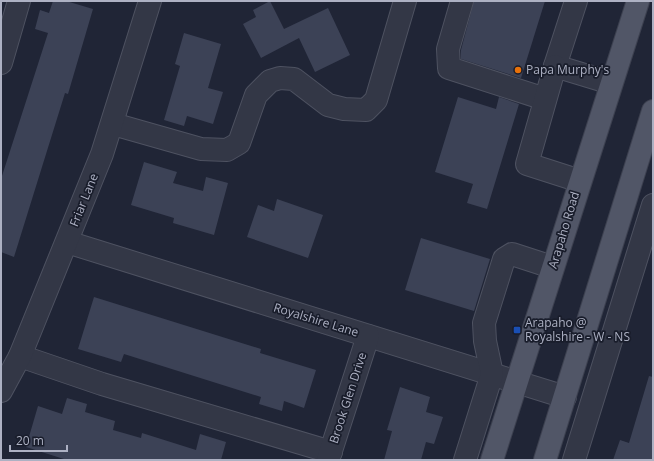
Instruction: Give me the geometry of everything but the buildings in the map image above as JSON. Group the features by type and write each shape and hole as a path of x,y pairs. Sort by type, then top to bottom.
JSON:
{"main road":[{"name":"Arapaho Road","path":"492,460 552,267 638,1"},
{"path":"545,460 653,111"}],"street":[{"path":"1,63 19,1"},
{"name":"Friar Lane","path":"1,391 20,356 67,242 113,124 150,1"},
{"path":"113,124 201,149 227,150 239,143 256,95 270,81 280,78 294,79 328,105 352,110 366,110 376,100 405,1"},
{"path":"462,1 448,49 449,68 546,99"},
{"path":"576,1 555,66 527,164 580,180"},
{"path":"555,66 611,83"},
{"path":"574,460 653,205"},
{"name":"Royalshire Lane","path":"67,242 565,397"},
{"path":"465,460 492,374 485,341 484,323 504,259 512,254 552,267"},
{"name":"Brook Glen Drive","path":"330,456 368,336"},
{"path":"20,356 102,384 330,456"}],"place":[{"name":"Papa Murphy's","path":"518,70"},
{"name":"Arapaho @ Royalshire - W - NS","path":"517,330"}]}
